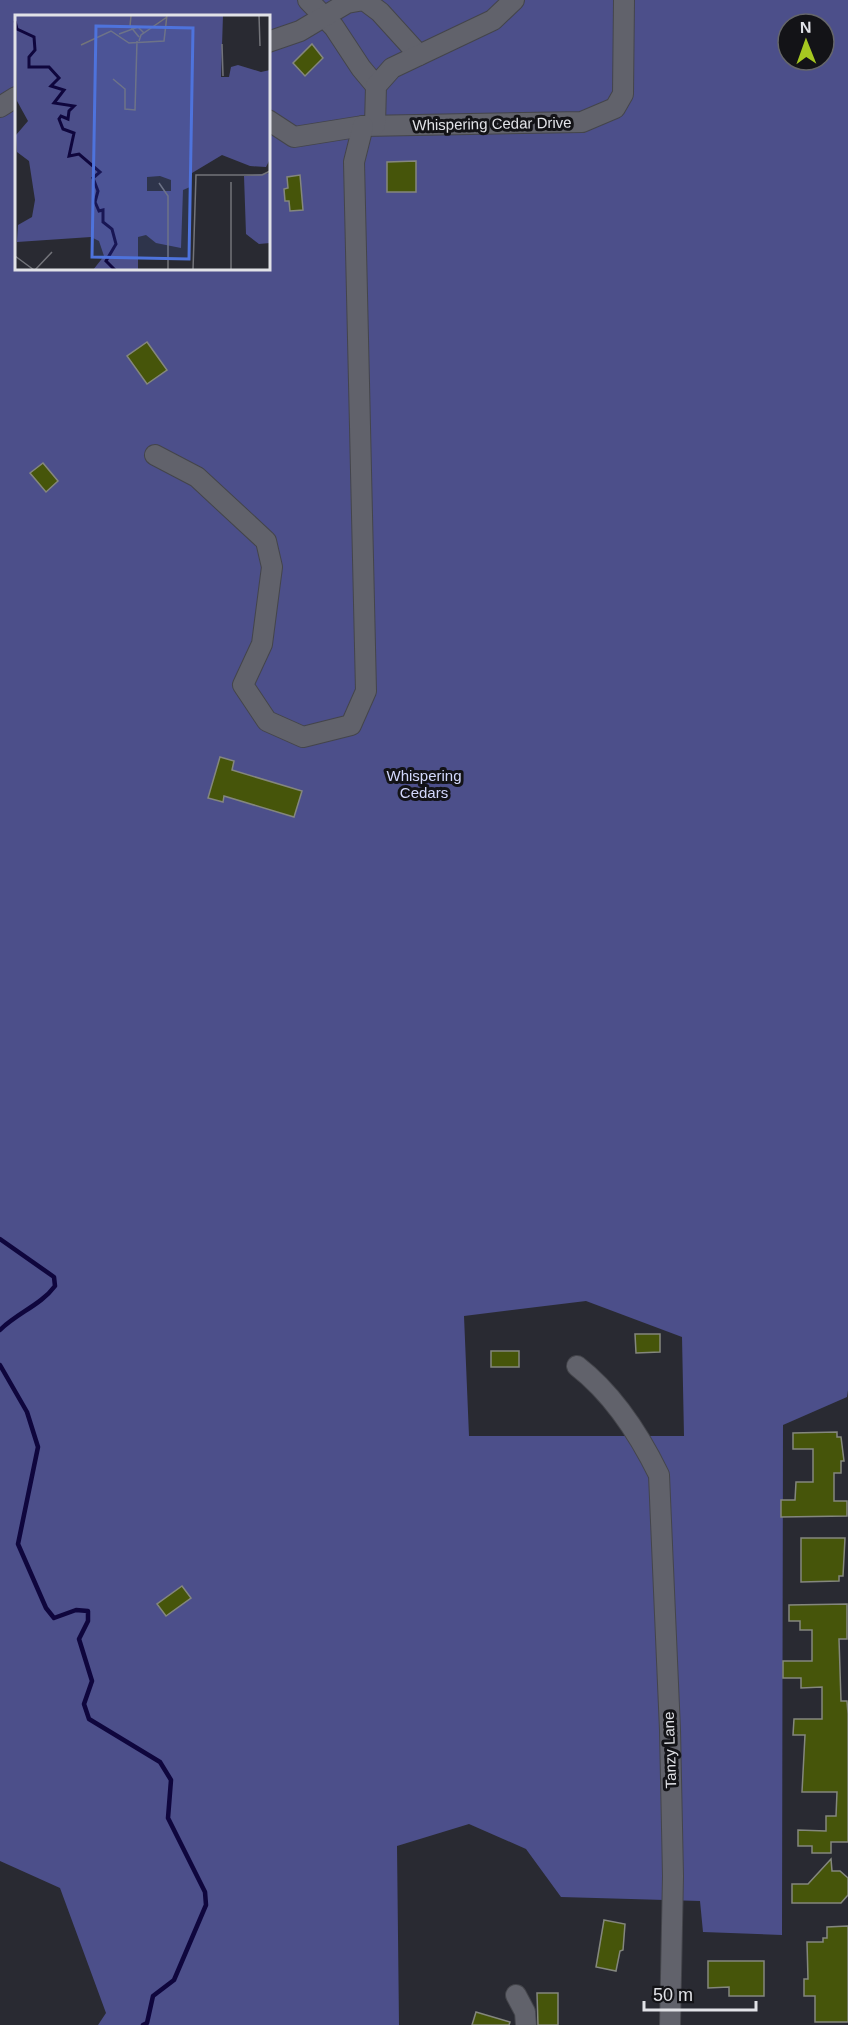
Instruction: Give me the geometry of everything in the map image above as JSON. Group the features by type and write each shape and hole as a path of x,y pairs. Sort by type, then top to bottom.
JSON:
{"street":[{"path":"308,0 334,27 376,86"},
{"path":"270,41 300,31 347,3 364,0 380,12 419,54"},
{"path":"155,455 197,477 266,542 272,567 262,644 243,685 267,721 303,737 351,725 366,690 354,162 369,125 376,86 392,68 493,20 514,0"},
{"name":"Whispering Cedar Drive","path":"270,121 294,137 327,134 369,125 582,123 615,108 623,94 624,0"},
{"path":"0,107 15,99"},
{"name":"Tanzy Lane","path":"577,1366 600,1384 645,1447 659,1474 674,1876 670,2025"},
{"path":"516,1995 525,2012 526,2025"}],"green space":[{"name":"Whispering Cedars","path":"0,0 848,0 848,1390 847,1397 783,1425 782,1935 703,1932 700,1901 561,1897 526,1849 469,1824 397,1846 399,2025 98,2025 106,2013 60,1888 0,1861","holes":["586,1301 682,1337 684,1436 469,1436 464,1316"]}],"building":[{"path":"312,44 323,58 305,76 293,63"},
{"path":"416,161 416,192 387,192 387,162"},
{"path":"300,175 303,210 290,211 289,201 285,201 284,189 288,188 287,177"},
{"path":"147,342 167,370 147,384 127,356"},
{"path":"43,463 58,481 46,492 30,473"},
{"path":"220,757 234,761 232,770 302,791 294,817 224,796 223,802 208,798"},
{"path":"635,1334 660,1334 660,1352 636,1353"},
{"path":"491,1351 519,1351 519,1367 491,1367"},
{"path":"837,1432 837,1437 841,1437 844,1461 841,1461 841,1473 834,1473 834,1501 847,1501 847,1516 781,1517 781,1500 795,1500 796,1482 813,1482 813,1449 793,1449 793,1433"},
{"path":"801,1538 845,1538 843,1576 839,1576 839,1581 801,1582"},
{"path":"182,1586 191,1598 166,1616 157,1604"},
{"path":"847,1604 847,1639 839,1639 841,1701 847,1701 848,1714 848,1842 831,1842 831,1853 812,1853 812,1846 798,1846 798,1830 826,1831 826,1816 836,1816 837,1792 802,1792 805,1735 793,1735 794,1719 822,1719 822,1687 801,1688 801,1678 783,1678 783,1661 812,1661 812,1630 800,1630 800,1621 789,1621 789,1605"},
{"path":"831,1859 832,1871 840,1871 848,1878 848,1895 841,1903 792,1903 792,1884 808,1884"},
{"path":"604,1920 625,1924 623,1950 620,1951 616,1971 596,1967"},
{"path":"848,1926 848,2022 815,2022 815,1996 804,1996 804,1979 808,1979 807,1942 823,1942 823,1938 827,1938 827,1927"},
{"path":"708,1961 764,1961 764,1996 729,1996 729,1987 708,1988"},
{"path":"537,1993 558,1993 558,2025 538,2025"},
{"path":"476,2012 510,2022 509,2025 472,2025"}],"waterway":[{"path":"0,1239 54,1277 55,1286 43,1298 0,1330"},
{"path":"0,1365 27,1412 38,1447 18,1544 46,1608 54,1618 76,1610 88,1611 88,1621 79,1639 92,1681 84,1704 89,1719 160,1762 171,1780 168,1818 205,1892 206,1905 174,1980 153,1996 147,2023 143,2025"}]}
